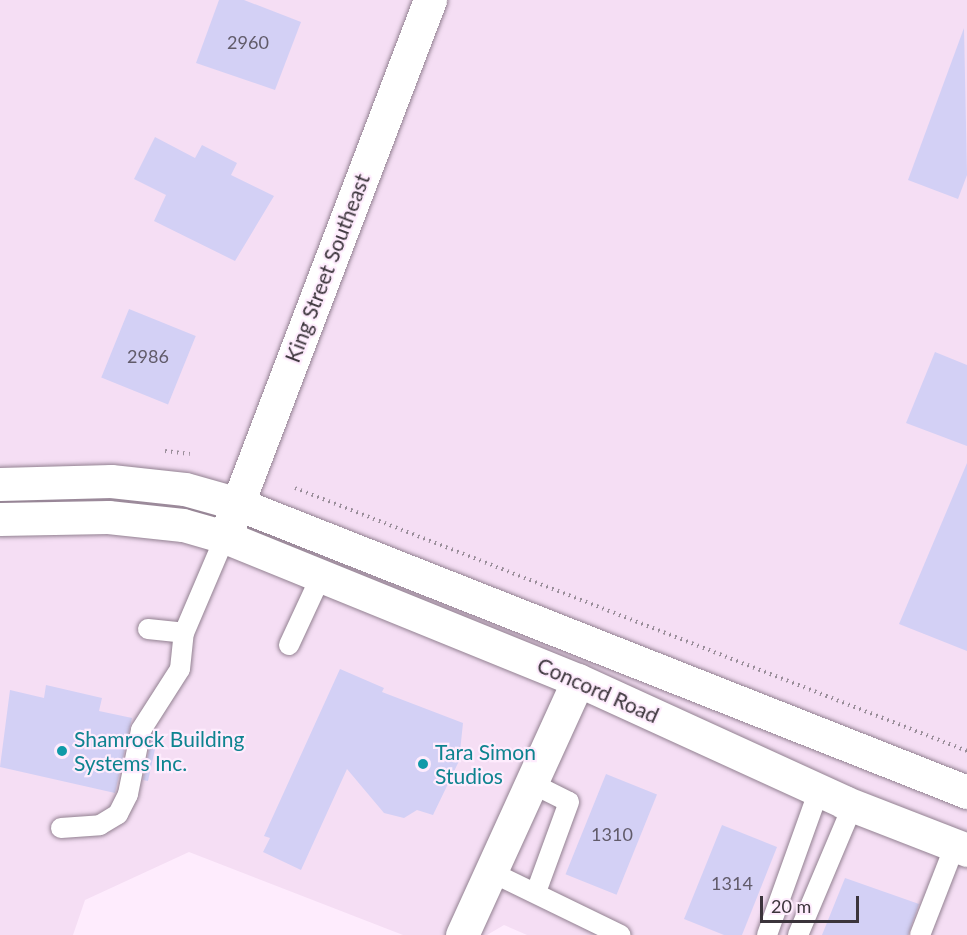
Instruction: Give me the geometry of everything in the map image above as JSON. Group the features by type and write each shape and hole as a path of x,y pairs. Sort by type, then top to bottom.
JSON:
{"main road":[{"name":"King Street Southeast","path":"225,537 430,0"},
{"name":"Concord Road","path":"1,482 111,481 185,489 238,504 967,792"},
{"name":"Concord Road","path":"0,519 108,517 183,525 225,537 578,680 853,805 961,847"},
{"path":"462,935 578,680"}],"lane":[{"path":"61,828 100,825 118,814 128,794 141,730 180,669 184,633 225,537"},
{"path":"289,645 321,576"},
{"path":"148,628 184,633"},
{"path":"531,783 569,802 536,892"},
{"path":"767,935 796,867 819,790"},
{"path":"798,935 853,805"},
{"path":"920,935 961,847"},
{"path":"491,872 621,935"}],"shaded area":[{"path":"0,0 967,0 967,935 527,935 504,925 487,935 403,935 189,852 85,900 73,935 0,935"}],"building":[{"path":"219,0 244,0 301,22 275,90 196,63"},
{"path":"964,28 967,175 958,199 908,180"},
{"path":"155,137 195,158 202,145 237,163 231,175 274,196 235,261 154,221 166,195 134,179"},
{"path":"129,309 196,336 168,405 101,378"},
{"path":"935,352 967,365 967,446 906,423"},
{"path":"967,463 967,651 899,624"},
{"path":"340,669 384,688 382,692 463,723 459,761 433,815 417,810 404,818 384,813 347,769 301,870 263,852 270,838 264,836"},
{"name":"Shamrock Building Systems Inc.","path":"46,685 102,698 99,711 132,718 115,793 0,767 10,690 44,698"},
{"path":"151,739 157,740 148,781 143,780"},
{"path":"606,774 657,795 617,895 566,874"},
{"path":"722,825 777,847 742,935 724,935 684,919"},
{"path":"845,878 919,904 908,935 822,935"}],"place":[{"name":"Shamrock Building Systems Inc.","path":"62,751"},
{"name":"Tara Simon Studios","path":"423,764"}]}
